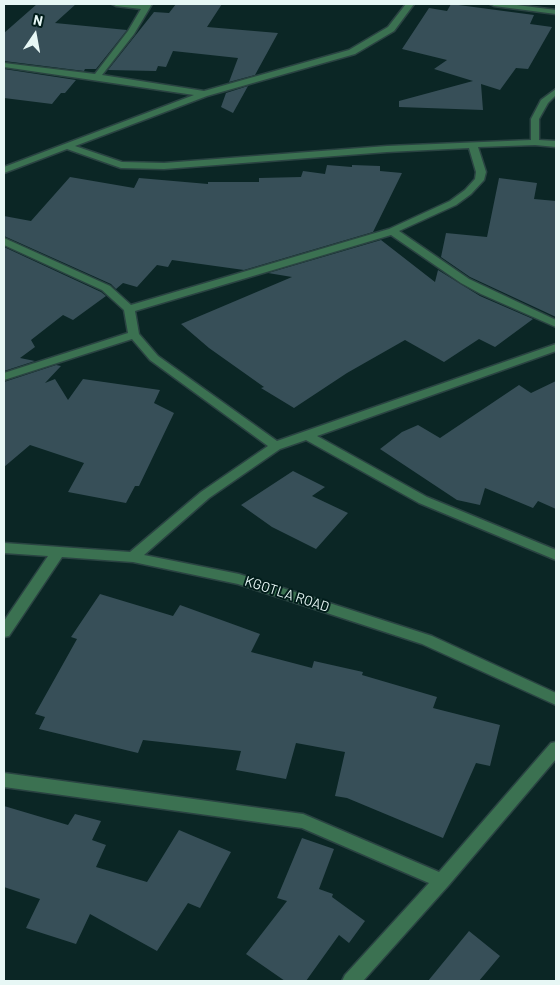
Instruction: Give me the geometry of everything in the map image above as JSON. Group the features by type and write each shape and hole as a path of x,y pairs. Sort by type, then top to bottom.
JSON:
{"street":[{"path":"97,77 131,32 147,6 116,4"},
{"path":"4,170 204,94 352,52 391,29 410,4"},
{"path":"494,4 556,12"},
{"path":"4,65 204,94"},
{"path":"535,142 535,119 544,102 556,91"},
{"path":"66,146 121,165 164,166 388,149 535,142 556,144"},
{"path":"129,308 392,231 453,203 468,192 479,180 481,172 473,146"},
{"path":"392,231 472,285 556,324"},
{"path":"4,241 106,288 129,308 134,335 154,358 276,446"},
{"path":"4,377 134,335"},
{"path":"133,557 204,495 276,446 556,347"},
{"path":"308,436 423,500 556,555"},
{"name":"KGOTLA ROAD","path":"4,548 133,557 239,579 417,637 554,693"},
{"path":"4,632 58,552"},
{"path":"351,981 442,881 556,748"},
{"path":"4,780 259,813 303,821 442,881"}],"building":[{"path":"37,4 76,4 55,23 127,30 96,69 85,69 84,71 4,61 4,33"},
{"path":"176,4 222,4 207,27 278,33 255,75 229,82 238,58 173,51 166,67 158,66 156,71 108,70 154,12 169,13"},
{"path":"451,4 534,15 530,24 552,27 528,69 516,68 500,90 481,84 483,110 399,107 399,101 473,81 434,69 447,60 402,49 429,8 447,11"},
{"path":"4,69 76,80 52,104 4,98"},
{"path":"248,86 233,113 221,107 226,93"},
{"path":"327,165 352,167 352,165 380,166 380,171 402,173 373,232 244,270 172,260 168,267 157,265 137,287 123,283 116,289 111,284 4,236 4,216 31,221 70,177 134,188 139,178 208,184 208,182 259,182 259,178 301,177 303,171 325,174"},
{"path":"499,178 537,183 534,199 556,201 556,317 470,277 441,257 446,233 487,237"},
{"path":"381,240 435,282 438,270 480,296 533,319 495,347 479,339 444,362 405,340 347,373 294,408 261,388 264,387 209,348 181,324 292,277 268,273"},
{"path":"4,247 106,296 73,320 63,315 31,340 35,347 20,358 35,361 4,371"},
{"path":"56,365 61,366 45,383 55,379 68,400 83,379 160,390 154,403 174,413 139,486 135,486 126,503 68,492 84,463 30,445 4,467 4,382"},
{"path":"556,381 556,509 538,501 533,508 485,488 480,505 457,500 380,449 402,432 418,425 440,438 519,385 531,393"},
{"path":"293,471 325,487 312,496 348,513 316,549 272,527 241,505"},
{"path":"100,594 173,616 180,605 260,634 251,652 312,668 314,661 363,672 362,675 437,697 433,708 500,725 490,766 476,763 443,838 347,798 335,796 345,752 296,743 286,779 236,770 241,751 143,740 138,753 39,729 45,717 35,714 77,639 71,637"},
{"path":"4,806 68,825 75,814 101,821 92,840 106,845 96,867 147,882 179,830 231,852 200,908 188,903 157,951 90,914 76,944 26,928 40,899 4,887"},
{"path":"302,838 334,849 319,889 333,894 332,897 365,921 349,943 339,935 306,981 285,981 246,954 287,901 277,898"},
{"path":"469,931 500,956 479,981 428,981"}]}
